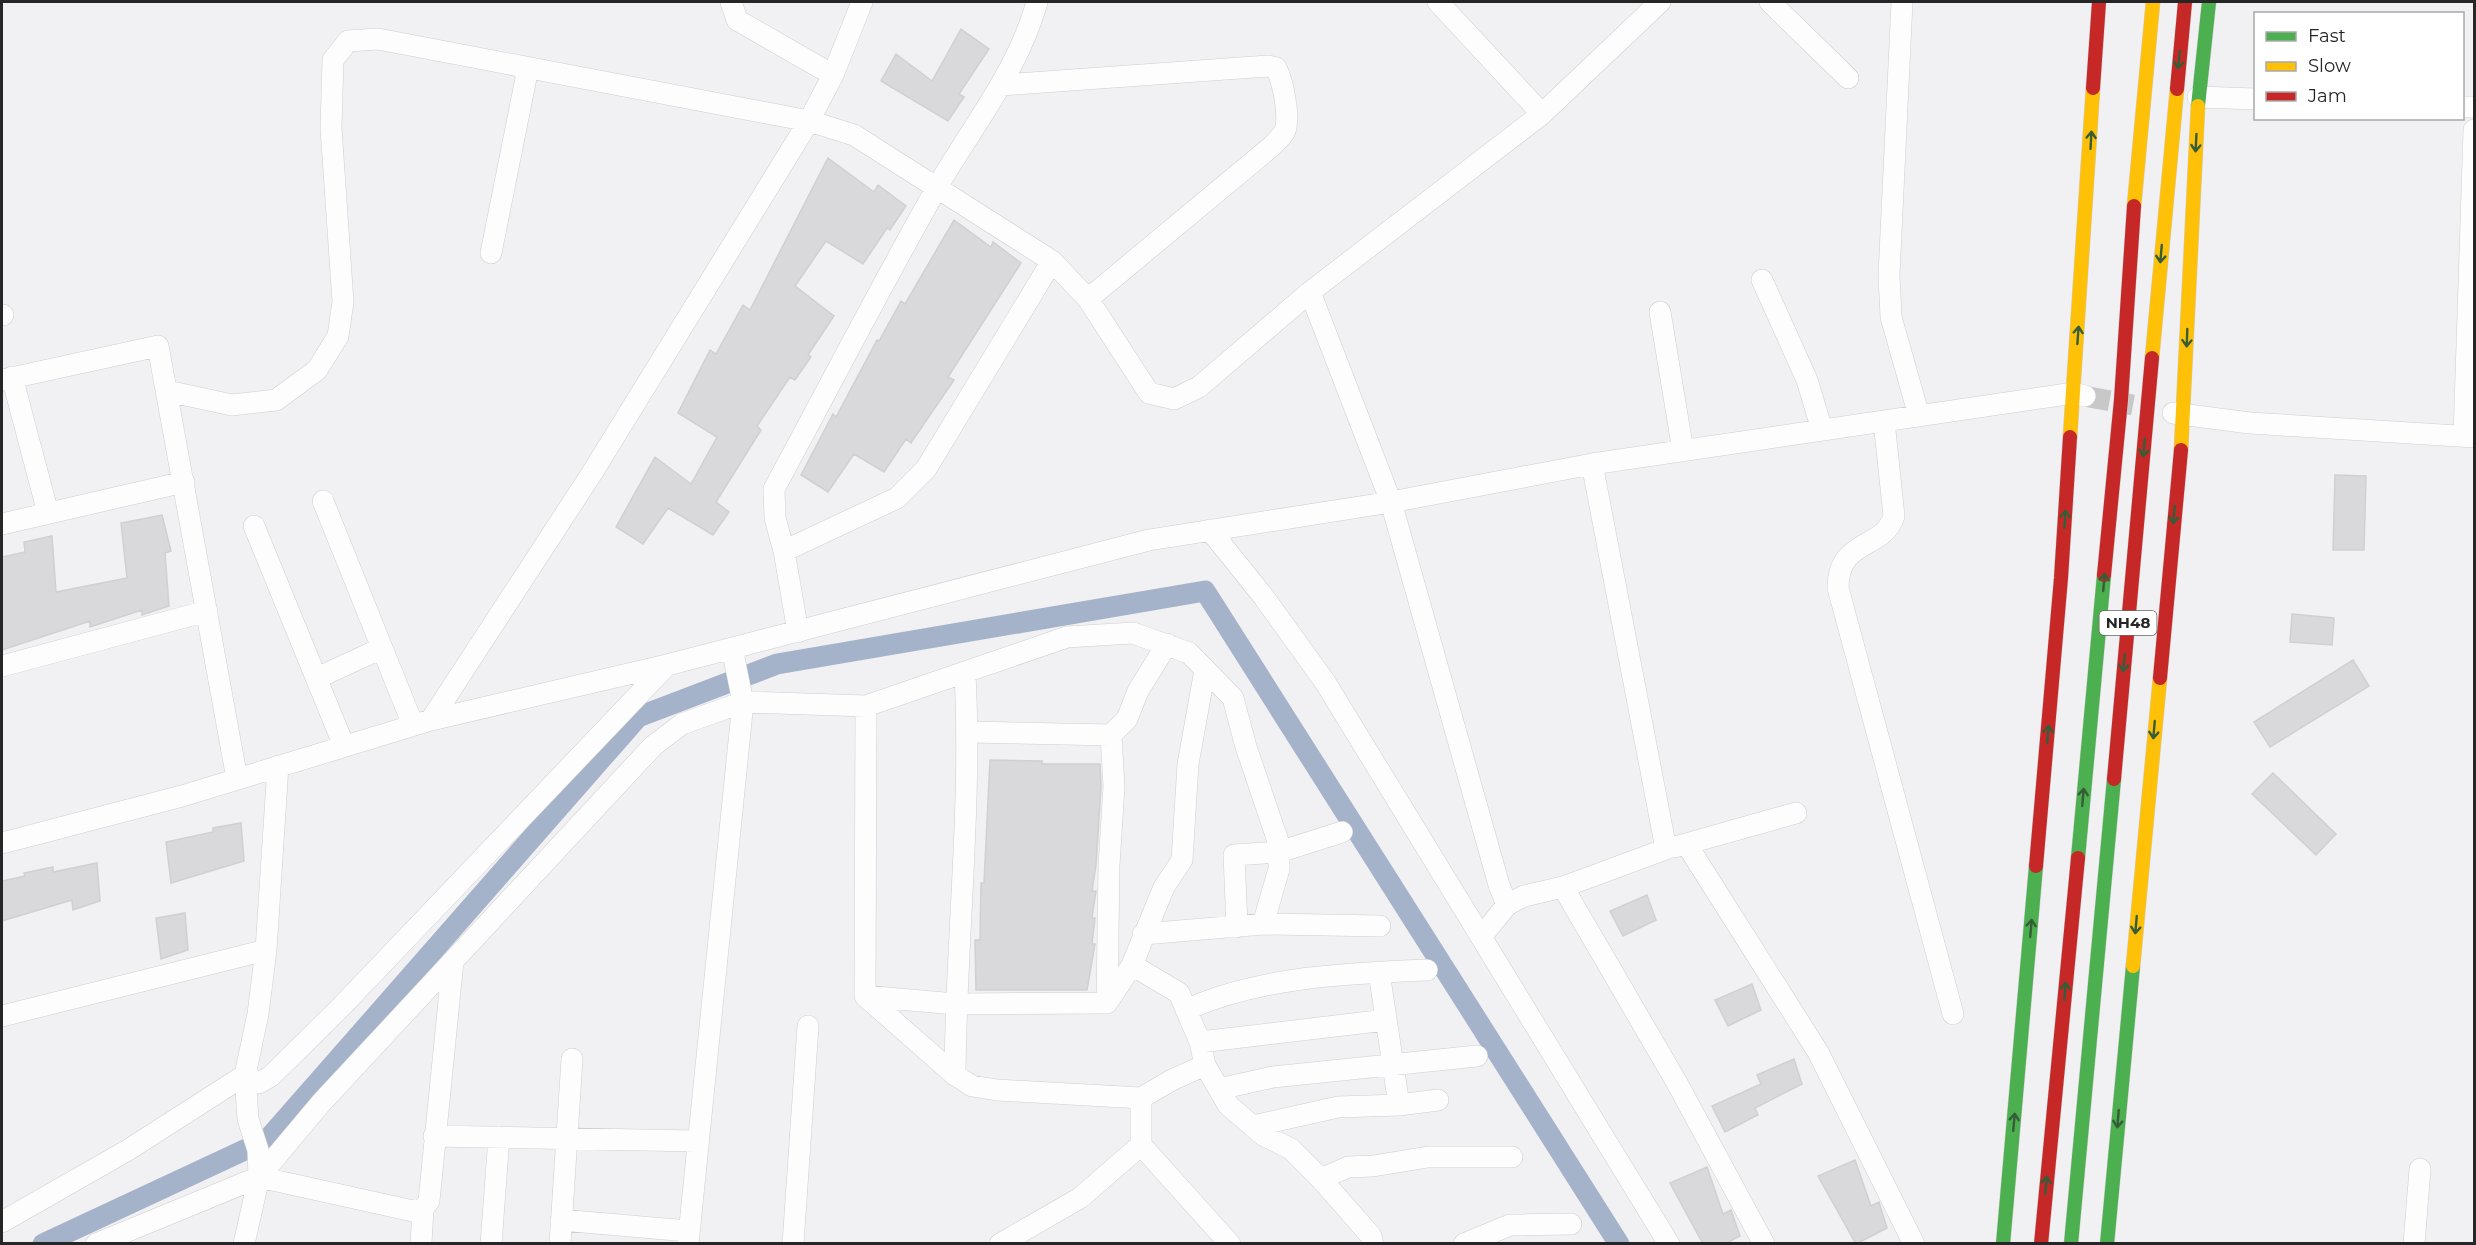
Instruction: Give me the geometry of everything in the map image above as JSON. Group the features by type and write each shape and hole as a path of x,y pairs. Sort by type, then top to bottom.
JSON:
{"highway":[{"path":"2003,1244 2061,578 2081,395 2099,2"},
{"name":"NH48","path":"2041,1244 2121,400 2138,152 2152,2"},
{"name":"NH48","path":"2071,1244 2185,2"},
{"path":"2107,1244 2177,414 2198,97 2209,2"}],"street":[{"path":"731,2 737,20 833,75"},
{"path":"422,722 592,473 809,121 833,75 862,2"},
{"path":"798,632 784,551 775,518 774,489 937,188 1001,85 1037,2"},
{"path":"1438,2 1542,114"},
{"path":"1770,2 1848,78"},
{"path":"1902,2 1889,275 1891,317 1918,416"},
{"path":"167,391 232,405 276,399 317,370 338,336 343,302 331,128 333,60 348,41 378,39 809,121 854,135 1052,261 1088,299 1149,393 1174,399 1199,387 1310,292 1542,114 1652,4"},
{"path":"1001,85 1268,66 1276,68 1282,79 1286,123 1284,133 1272,146 1088,299"},
{"path":"491,253 528,68"},
{"path":"2198,97 2254,99"},
{"path":"2177,414 2250,423 2469,436 2475,130"},
{"path":"784,551 897,498 926,469 1052,261"},
{"path":"1762,280 1807,380 1822,430"},
{"path":"1310,292 1391,502 1498,885 1507,905"},
{"path":"1660,312 1683,451"},
{"path":"48,513 7,378 158,346 237,779"},
{"path":"2,843 183,796 422,722 667,665 733,652 798,632 1149,540 1391,502 1592,464 1918,416 2081,395"},
{"path":"1884,421 1894,516 1892,525 1848,555 1841,565 1838,588 1953,1014"},
{"path":"1592,464 1666,849"},
{"path":"2,524 184,482"},
{"path":"323,501 382,648 422,722"},
{"path":"254,526 344,746"},
{"path":"1210,530 1263,596 1325,682 1669,1244"},
{"path":"2,666 207,611"},
{"path":"96,1244 260,1177 321,1103 653,747 682,724 743,697 866,706 1067,637 1133,633 1189,653 1233,698 1246,747 1279,844 1279,868 1263,924"},
{"path":"1107,1002 1109,865 1114,787 1111,735 1127,718 1138,691 1167,644"},
{"path":"317,678 382,648"},
{"path":"561,1220 688,1237 743,697 733,652"},
{"path":"245,1076 260,1083 272,1076 667,665"},
{"path":"1107,1002 1132,965 1164,886 1182,860 1188,764 1205,670"},
{"path":"955,1075 955,1004 968,732 965,673"},
{"path":"866,706 865,996 955,1075 972,1086 997,1090 1141,1098 1205,1065"},
{"path":"968,732 1111,735"},
{"path":"244,1244 260,1177 258,1150 248,1119 245,1076 258,1014 266,950 278,766"},
{"path":"1481,937 1507,905 1524,896 1563,887 1666,849 1796,813"},
{"path":"1237,927 1234,855 1279,852 1342,832"},
{"path":"1687,845 1818,1052 1914,1244"},
{"path":"1563,887 1677,1083 1764,1244"},
{"path":"1143,934 1263,924 1380,926"},
{"path":"2,1016 266,950"},
{"path":"422,1244 423,1209 429,1201 453,961"},
{"path":"1132,965 1179,993 1200,1042 1205,1065 1228,1105 1263,1135 1291,1149 1371,1236 1373,1244"},
{"path":"1186,1010 1208,1000 1258,986 1379,972 1427,970"},
{"path":"1379,972 1399,1105"},
{"path":"865,996 955,1004 1107,1002"},
{"path":"1200,1042 1386,1020"},
{"path":"793,1244 808,1026"},
{"path":"1219,1089 1274,1077 1477,1056"},
{"path":"560,1244 572,1059"},
{"path":"2,1222 128,1150 245,1076"},
{"path":"1141,1098 1141,1145 1230,1244"},
{"path":"1252,1126 1338,1107 1399,1105 1438,1100"},
{"path":"434,1136 696,1141"},
{"path":"491,1244 499,1137"},
{"path":"1000,1244 1080,1198 1141,1145"},
{"path":"1321,1179 1348,1167 1373,1166 1428,1157 1512,1157"},
{"path":"2414,1244 2421,1169"},
{"path":"260,1177 413,1211 423,1209"},
{"path":"1464,1244 1510,1226 1571,1224"}],"building":[{"path":"961,29 989,49 959,94 964,97 948,121 881,81 896,54 932,81"},
{"path":"828,158 874,192 878,185 906,206 890,230 887,228 863,264 826,241 795,286 834,316 808,355 811,357 795,380 790,377 757,426 761,430 716,502 729,512 713,535 668,508 643,544 616,527 655,457 691,484 717,437 678,413 710,350 716,354 743,305 750,310"},
{"path":"954,220 991,247 993,242 1021,263 948,377 954,380 911,443 906,439 884,472 854,454 828,492 801,475 833,414 836,417 877,340 879,341 901,301 905,304"},
{"path":"2335,475 2366,476 2364,550 2333,550"},
{"path":"162,515 171,551 165,553 169,606 142,615 142,610 90,627 90,621 2,650 2,557 25,552 24,542 52,536 56,592 127,578 121,523"},
{"path":"2292,614 2334,618 2332,645 2290,642"},
{"path":"2353,660 2369,686 2270,747 2254,722"},
{"path":"990,760 1042,761 1042,764 1100,764 1101,787 1092,891 1096,891 1092,918 1095,918 1092,944 1095,944 1087,990 976,990 975,940 980,940 981,883 984,883"},
{"path":"2273,773 2336,834 2316,855 2252,794"},
{"path":"241,823 244,861 171,883 166,842 213,832 213,828"},
{"path":"97,863 100,901 73,910 72,900 2,921 2,881 25,876 24,873 53,867 53,872"},
{"path":"1647,895 1656,920 1623,936 1610,911"},
{"path":"185,913 188,950 161,959 156,918"},
{"path":"1752,984 1761,1010 1728,1026 1715,1000"},
{"path":"1794,1059 1802,1084 1755,1108 1758,1115 1725,1132 1712,1106 1761,1084 1757,1075"},
{"path":"1855,1160 1871,1206 1879,1202 1887,1228 1856,1244 1818,1176"},
{"path":"1707,1167 1723,1214 1731,1210 1740,1236 1725,1244 1703,1244 1670,1183"}],"waterway":[{"path":"43,1244 268,1139 638,717 777,664 1205,591 1619,1244"}],"tunnel":[{"path":"2089,397 2133,405"}],"traffic: fast":[{"path":"2198,106 2209,2"},
{"path":"2078,858 2104,575"},
{"path":"2071,1244 2114,779"},
{"path":"2003,1244 2036,866"},
{"path":"2107,1244 2133,966"}],"traffic: slow":[{"path":"2134,206 2153,2"},
{"path":"2070,437 2093,88"},
{"path":"2152,358 2177,89"},
{"path":"2181,450 2198,106"},
{"path":"2133,966 2160,678"}],"traffic: jam":[{"path":"2093,88 2099,2"},
{"path":"2177,89 2185,2"},
{"path":"2104,575 2121,400 2134,206"},
{"path":"2114,779 2152,358"},
{"path":"2036,866 2061,578 2070,437"},
{"path":"2160,678 2181,450"},
{"path":"2041,1244 2078,858"}]}
